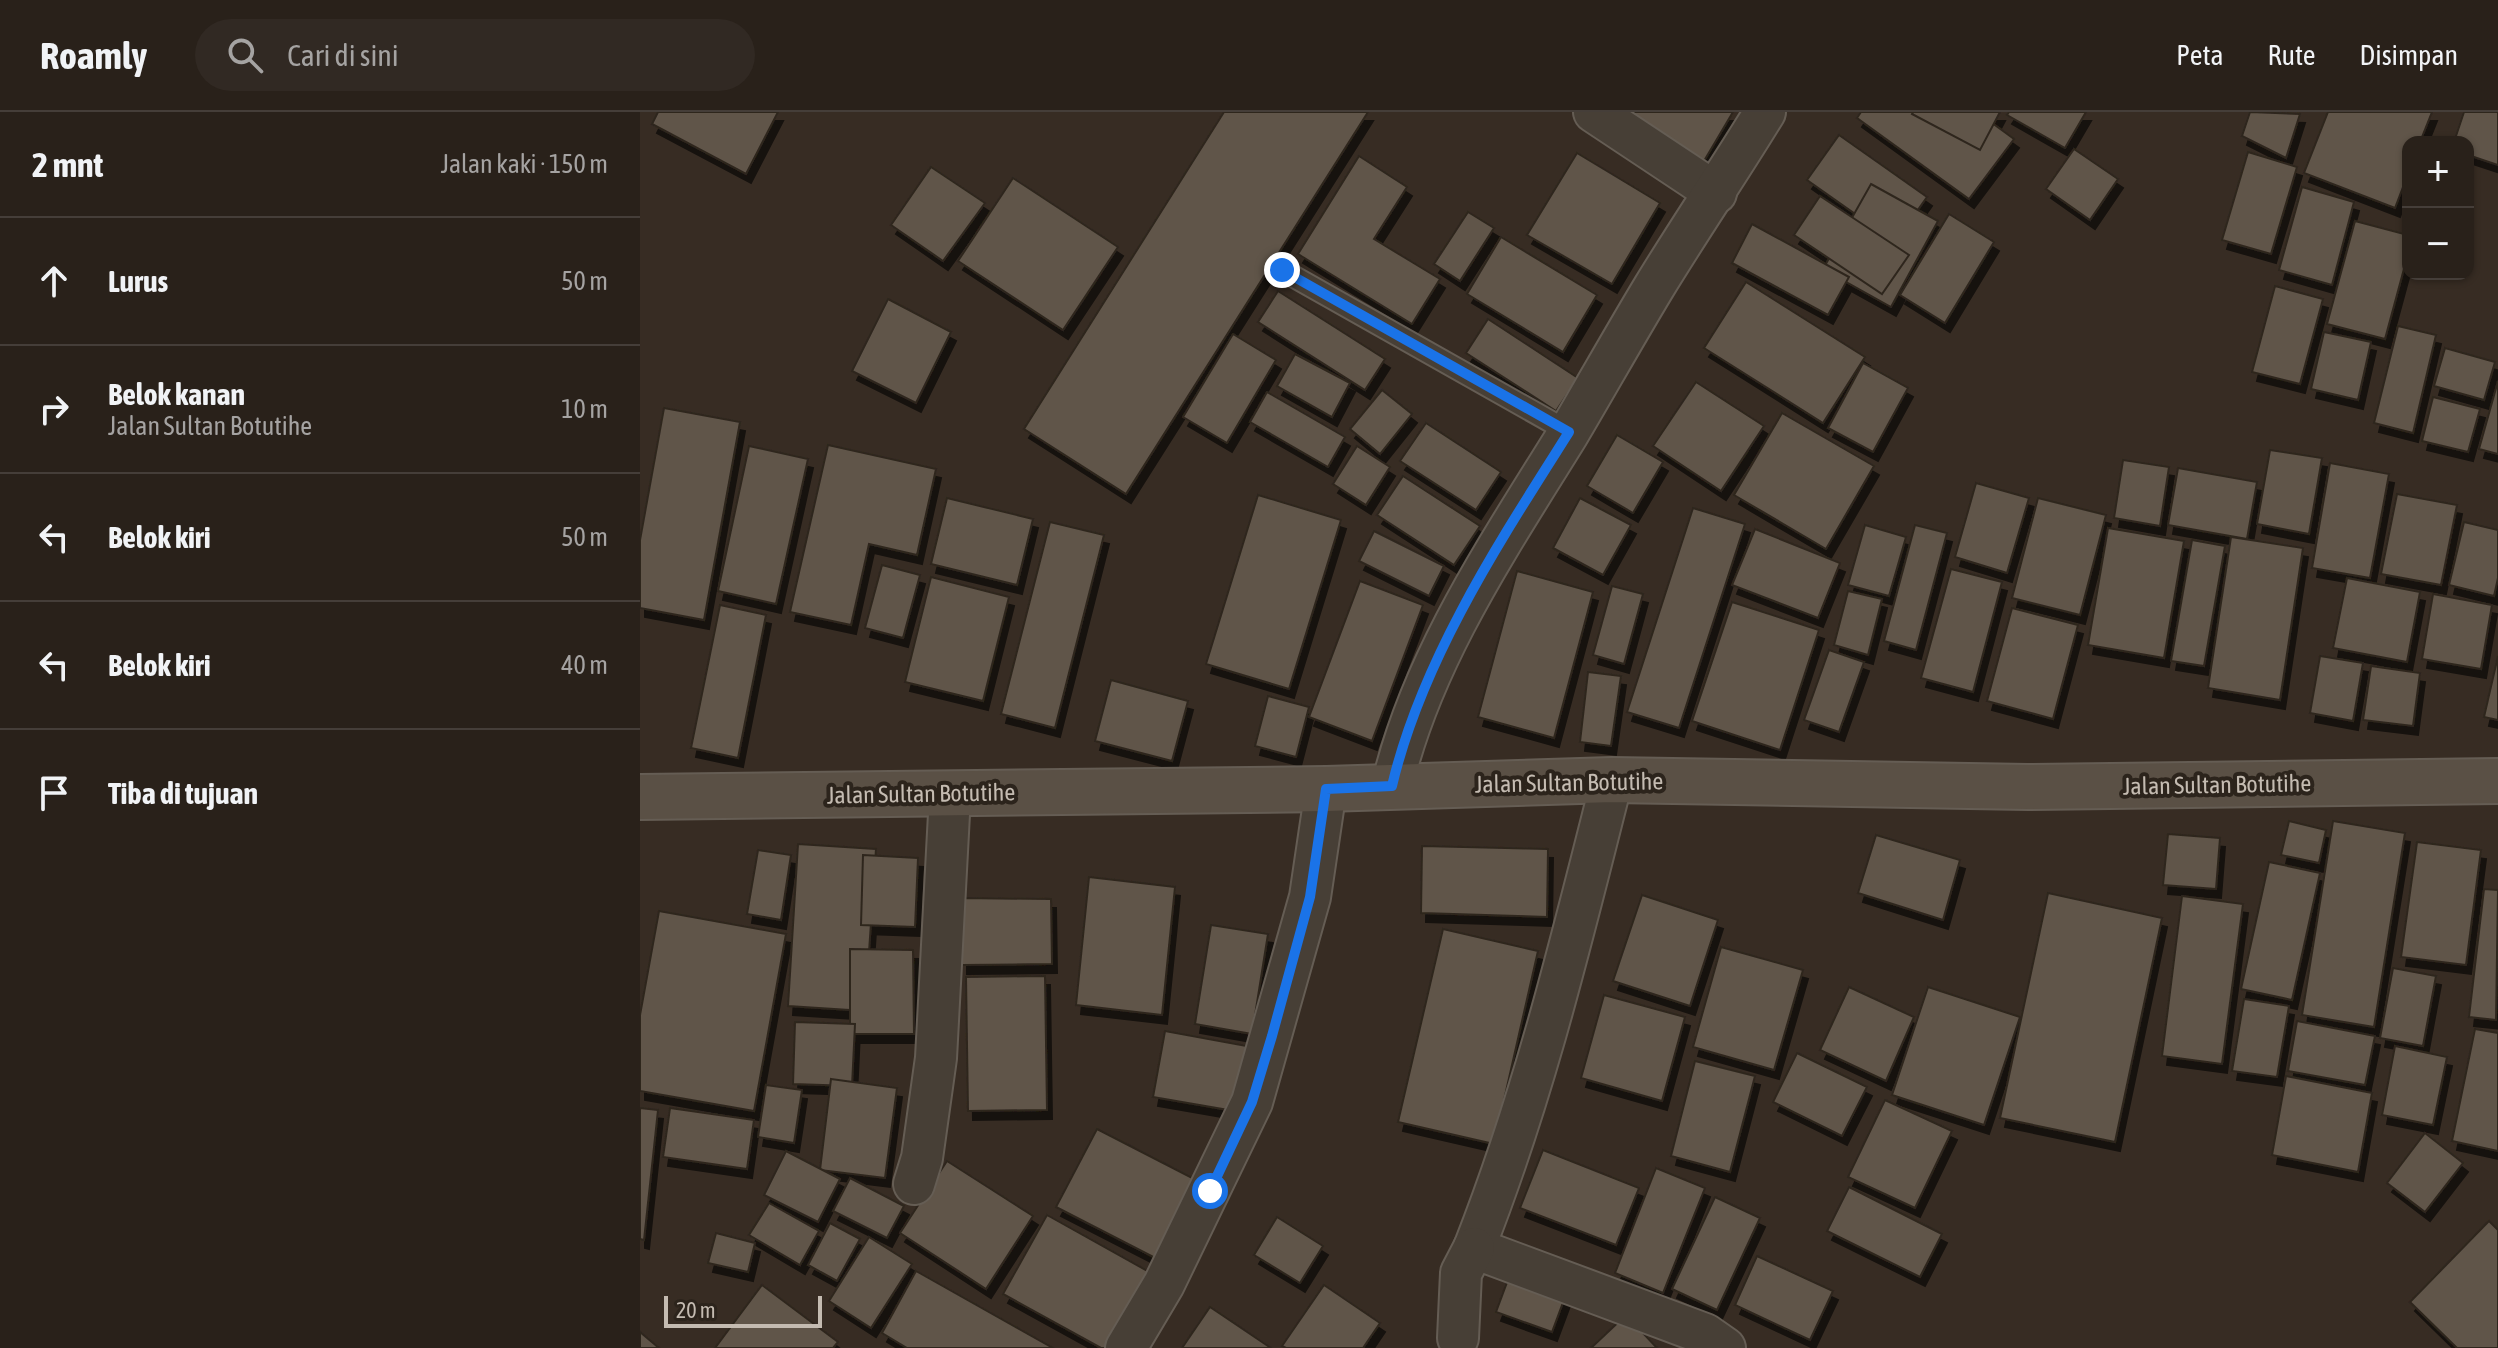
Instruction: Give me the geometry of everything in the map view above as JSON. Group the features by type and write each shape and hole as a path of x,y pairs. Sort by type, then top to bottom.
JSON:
{"main road":[{"name":"Jalan Sultan Botutihe","path":"640,797 1326,789 1612,780 2028,787 2498,781"}],"street":[{"path":"1594,112 1716,193"},
{"path":"1392,786 1403,741 1455,623 1487,562 1765,112"},
{"path":"1458,1338 1461,1273 1500,1183 1548,1029 1612,780"},
{"path":"1126,1348 1164,1284 1252,1102 1310,897 1326,789"},
{"path":"914,1184 922,1158 936,1058 950,795"},
{"path":"1474,1248 1705,1334 1725,1348"}],"lane":[{"path":"1282,270 1569,432"}],"building":[{"path":"658,112 778,112 746,174 652,124"},
{"path":"1224,112 1368,112 1126,494 1024,429"},
{"path":"1620,112 1733,112 1704,161"},
{"path":"1861,112 1977,112 2014,139 1969,199 1857,118"},
{"path":"1913,112 2000,112 1980,150"},
{"path":"2009,112 2086,112 2065,148 2007,115"},
{"path":"2250,112 2300,114 2286,158 2242,136"},
{"path":"2328,112 2432,112 2422,136 2402,136 2402,190 2395,208 2304,173"},
{"path":"2464,112 2498,112 2498,165 2474,157 2474,136 2456,136"},
{"path":"1839,135 1927,197 1895,242 1807,180"},
{"path":"2074,149 2118,179 2090,220 2046,189"},
{"path":"2248,152 2297,167 2271,254 2222,240"},
{"path":"1577,153 1660,203 1612,284 1527,235"},
{"path":"1359,156 1407,187 1374,239 1440,279 1412,324 1298,254"},
{"path":"931,167 985,203 943,261 891,225"},
{"path":"1013,178 1118,247 1063,330 958,261"},
{"path":"1871,184 1938,221 1891,307 1823,269"},
{"path":"2302,187 2354,202 2332,285 2279,270"},
{"path":"1820,196 1909,255 1882,294 1794,235"},
{"path":"1468,212 1494,228 1460,281 1434,264"},
{"path":"1949,214 1994,242 1945,323 1900,295"},
{"path":"2355,221 2402,233 2402,276 2385,339 2327,324"},
{"path":"1752,224 1849,277 1828,315 1732,263"},
{"path":"1501,237 1597,295 1563,352 1467,294"},
{"path":"1746,282 1865,357 1823,423 1704,348"},
{"path":"2275,286 2323,299 2300,384 2252,372"},
{"path":"1278,291 1385,359 1365,390 1258,322"},
{"path":"888,299 951,332 916,403 852,371"},
{"path":"1488,319 1578,378 1556,411 1466,353"},
{"path":"2398,326 2436,335 2413,433 2374,423"},
{"path":"2324,332 2371,342 2358,400 2311,389"},
{"path":"1233,334 1276,360 1227,443 1183,417"},
{"path":"2445,348 2495,362 2484,400 2434,386"},
{"path":"1295,354 1350,383 1332,417 1277,386"},
{"path":"1863,363 1908,388 1873,452 1828,428"},
{"path":"2498,381 2498,454 2479,449"},
{"path":"1696,382 1764,426 1721,491 1653,446"},
{"path":"1382,390 1412,414 1380,454 1350,429"},
{"path":"1267,392 1345,437 1328,467 1250,422"},
{"path":"2433,397 2480,409 2468,452 2422,441"},
{"path":"664,408 740,422 704,620 640,608 640,540"},
{"path":"1782,413 1874,466 1826,549 1734,495"},
{"path":"1426,423 1501,472 1476,510 1400,461"},
{"path":"1617,435 1663,462 1633,513 1587,486"},
{"path":"828,445 936,469 917,555 869,544 851,625 790,612"},
{"path":"749,446 808,459 776,604 718,591"},
{"path":"1357,446 1390,467 1366,505 1333,484"},
{"path":"2270,450 2322,458 2309,534 2257,524"},
{"path":"2123,460 2169,467 2160,526 2114,518"},
{"path":"2330,463 2389,474 2370,578 2312,568"},
{"path":"2178,468 2257,482 2247,539 2168,525"},
{"path":"1403,476 1480,526 1454,565 1377,515"},
{"path":"1976,483 2029,498 2007,573 1955,557"},
{"path":"2397,494 2457,505 2441,585 2381,574"},
{"path":"1258,495 1341,520 1289,689 1206,664"},
{"path":"947,498 1033,519 1017,585 931,564"},
{"path":"1580,498 1631,525 1603,575 1553,548"},
{"path":"2038,498 2106,515 2080,615 2012,598"},
{"path":"1693,508 1745,524 1679,728 1627,712"},
{"path":"1050,522 1104,535 1055,728 1001,714"},
{"path":"2464,522 2498,530 2498,578 2494,596 2449,585"},
{"path":"1865,525 1906,537 1889,596 1848,585"},
{"path":"1915,525 1947,533 1916,650 1884,641"},
{"path":"2108,528 2184,541 2164,658 2088,645"},
{"path":"1755,529 1840,563 1818,618 1732,585"},
{"path":"1374,531 1444,566 1429,596 1359,561"},
{"path":"2231,537 2303,548 2280,700 2208,688"},
{"path":"2192,540 2225,546 2204,666 2171,661"},
{"path":"882,565 920,575 903,638 865,628"},
{"path":"1951,569 2002,582 1973,692 1921,678"},
{"path":"1517,571 1593,592 1554,738 1478,717"},
{"path":"931,577 1009,597 983,701 905,682"},
{"path":"2347,578 2420,592 2407,662 2333,648"},
{"path":"1360,581 1423,605 1372,741 1309,717"},
{"path":"1612,586 1643,594 1624,664 1593,655"},
{"path":"1848,591 1882,599 1868,655 1834,645"},
{"path":"2433,594 2492,605 2481,669 2422,659"},
{"path":"1732,602 1819,630 1780,750 1692,721"},
{"path":"720,605 766,615 738,758 691,748"},
{"path":"2012,608 2078,625 2053,719 1987,701"},
{"path":"1829,650 1864,662 1839,732 1804,720"},
{"path":"2320,656 2363,663 2353,721 2310,713"},
{"path":"2498,656 2498,720 2484,717"},
{"path":"2371,666 2420,673 2413,726 2363,720"},
{"path":"1588,672 1621,676 1611,746 1580,742"},
{"path":"1111,680 1188,701 1172,761 1095,741"},
{"path":"1268,696 1309,707 1296,757 1255,746"},
{"path":"2289,821 2326,830 2319,863 2281,855"},
{"path":"2333,821 2405,833 2374,1027 2302,1015"},
{"path":"2168,834 2220,838 2216,889 2163,885"},
{"path":"1876,835 1960,860 1943,920 1858,893"},
{"path":"2417,842 2481,850 2466,965 2401,957"},
{"path":"798,844 876,849 865,1011 788,1006"},
{"path":"1422,846 1548,849 1547,917 1421,913"},
{"path":"758,850 791,855 781,920 747,914"},
{"path":"863,855 918,858 915,927 861,925"},
{"path":"2269,862 2320,873 2292,1000 2241,989"},
{"path":"1089,877 1175,887 1162,1015 1076,1005"},
{"path":"2484,889 2498,890 2496,1020 2469,1017"},
{"path":"2048,893 2162,918 2115,1142 2000,1118"},
{"path":"1642,895 1718,920 1690,1006 1613,981"},
{"path":"2182,896 2243,904 2222,1064 2162,1056"},
{"path":"962,898 1051,899 1052,964 962,965"},
{"path":"659,911 786,934 754,1111 640,1091 640,1015"},
{"path":"1211,925 1268,934 1252,1034 1195,1024"},
{"path":"1443,929 1538,951 1494,1144 1398,1122"},
{"path":"1721,947 1803,970 1774,1070 1693,1047"},
{"path":"850,949 913,950 914,1034 850,1034"},
{"path":"2393,968 2436,976 2423,1046 2380,1038"},
{"path":"1045,976 1047,1110 968,1111 966,977"},
{"path":"1849,987 1914,1017 1886,1081 1820,1050"},
{"path":"1928,987 2020,1017 1984,1125 1892,1095"},
{"path":"1604,995 1685,1017 1662,1101 1581,1078"},
{"path":"2244,999 2289,1006 2277,1077 2232,1071"},
{"path":"2297,1021 2375,1036 2365,1085 2288,1071"},
{"path":"795,1022 855,1024 852,1086 793,1084"},
{"path":"2475,1029 2498,1033 2498,1151 2452,1141"},
{"path":"1165,1031 1252,1047 1240,1112 1153,1097"},
{"path":"2395,1046 2447,1057 2433,1125 2382,1115"},
{"path":"1797,1053 1867,1087 1842,1136 1773,1102"},
{"path":"1695,1061 1755,1076 1730,1172 1671,1156"},
{"path":"2286,1076 2372,1093 2358,1172 2272,1155"},
{"path":"831,1079 897,1088 885,1178 820,1170"},
{"path":"766,1085 802,1090 794,1143 758,1137"},
{"path":"1885,1100 1952,1131 1915,1208 1848,1177"},
{"path":"640,1108 658,1110 644,1240 640,1239"},
{"path":"670,1108 754,1120 747,1169 663,1157"},
{"path":"1097,1129 1204,1184 1163,1262 1056,1207"},
{"path":"2425,1133 2463,1163 2425,1212 2387,1183"},
{"path":"1543,1150 1639,1188 1616,1245 1520,1208"},
{"path":"786,1151 840,1179 818,1222 764,1195"},
{"path":"947,1161 1033,1216 986,1289 900,1233"},
{"path":"1656,1168 1705,1188 1663,1293 1615,1273"},
{"path":"850,1178 904,1206 887,1238 833,1211"},
{"path":"1849,1187 1942,1234 1920,1277 1827,1231"},
{"path":"1715,1197 1760,1218 1717,1310 1672,1289"},
{"path":"769,1203 819,1231 800,1265 749,1235"},
{"path":"1047,1215 1169,1283 1132,1348 1101,1348 1003,1294"},
{"path":"1277,1217 1323,1246 1300,1283 1254,1255"},
{"path":"2489,1221 2498,1230 2498,1348 2457,1348 2410,1302"},
{"path":"830,1223 860,1239 837,1281 808,1265"},
{"path":"716,1233 755,1243 748,1272 708,1263"},
{"path":"869,1237 912,1264 871,1328 829,1301"},
{"path":"1757,1256 1833,1291 1810,1340 1735,1305"},
{"path":"1512,1269 1568,1289 1552,1332 1496,1312"},
{"path":"916,1271 1053,1348 907,1348 882,1333"},
{"path":"762,1285 838,1342 833,1348 715,1348"},
{"path":"1324,1285 1380,1323 1363,1348 1282,1346"},
{"path":"1210,1307 1271,1348 1182,1348"},
{"path":"1626,1315 1657,1348 1591,1348"},
{"path":"640,1332 659,1348 640,1348"}],"route":[{"path":"1210,1191 1252,1102 1272,1036 1310,897 1326,789 1392,786 1403,741 1455,623 1487,562 1569,432 1282,270"}]}
